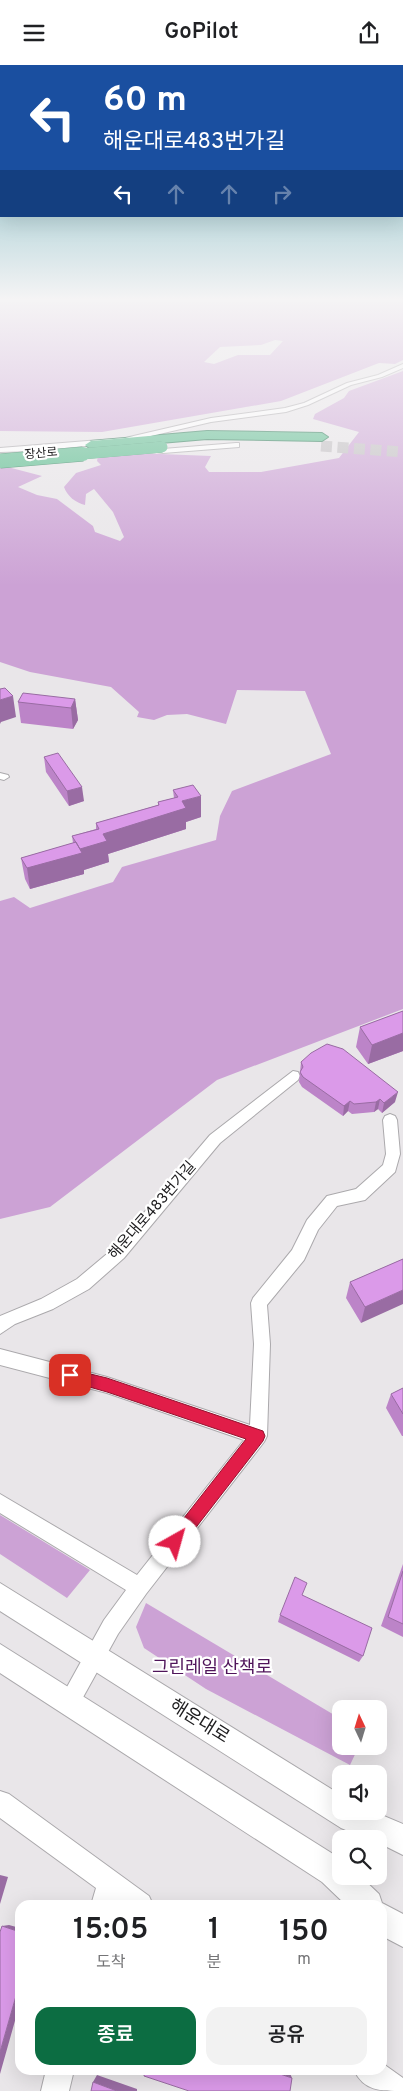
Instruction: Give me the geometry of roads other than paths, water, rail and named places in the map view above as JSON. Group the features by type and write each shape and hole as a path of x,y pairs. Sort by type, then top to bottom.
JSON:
{"highway":[{"path":"0,456 151,436 234,439"},
{"name":"장산로","path":"169,437 322,442 193,441 0,456 169,437"},
{"path":"0,456 162,447 193,441"}],"main road":[{"name":"해운대로","path":"0,1596 351,1818 393,1834 403,1840"},
{"path":"0,1657 333,1871 363,1900"},
{"path":"387,1921 403,1932"}],"street":[{"path":"0,456 125,440 210,420 306,405 324,397"},
{"path":"35,452 132,448 163,451 234,439"},
{"name":"해운대로483번가길","path":"0,1326 9,1319 47,1304 83,1284 119,1253 214,1139 293,1076"},
{"path":"69,1703 96,1658 111,1627 139,1587 258,1436 262,1344 259,1303 298,1255 312,1225 332,1201 360,1195 390,1168 392,1154 390,1120"},
{"path":"0,1357 107,1385 258,1436"},
{"path":"0,1503 139,1587"},
{"path":"0,1803 107,1894 125,1900"},
{"path":"55,2091 59,2075"},
{"path":"375,2075 397,2091"}],"tunnel":[{"path":"321,446 403,452"}],"park label":[{"name":"그린레일 산책로","path":"212,1668"}]}
